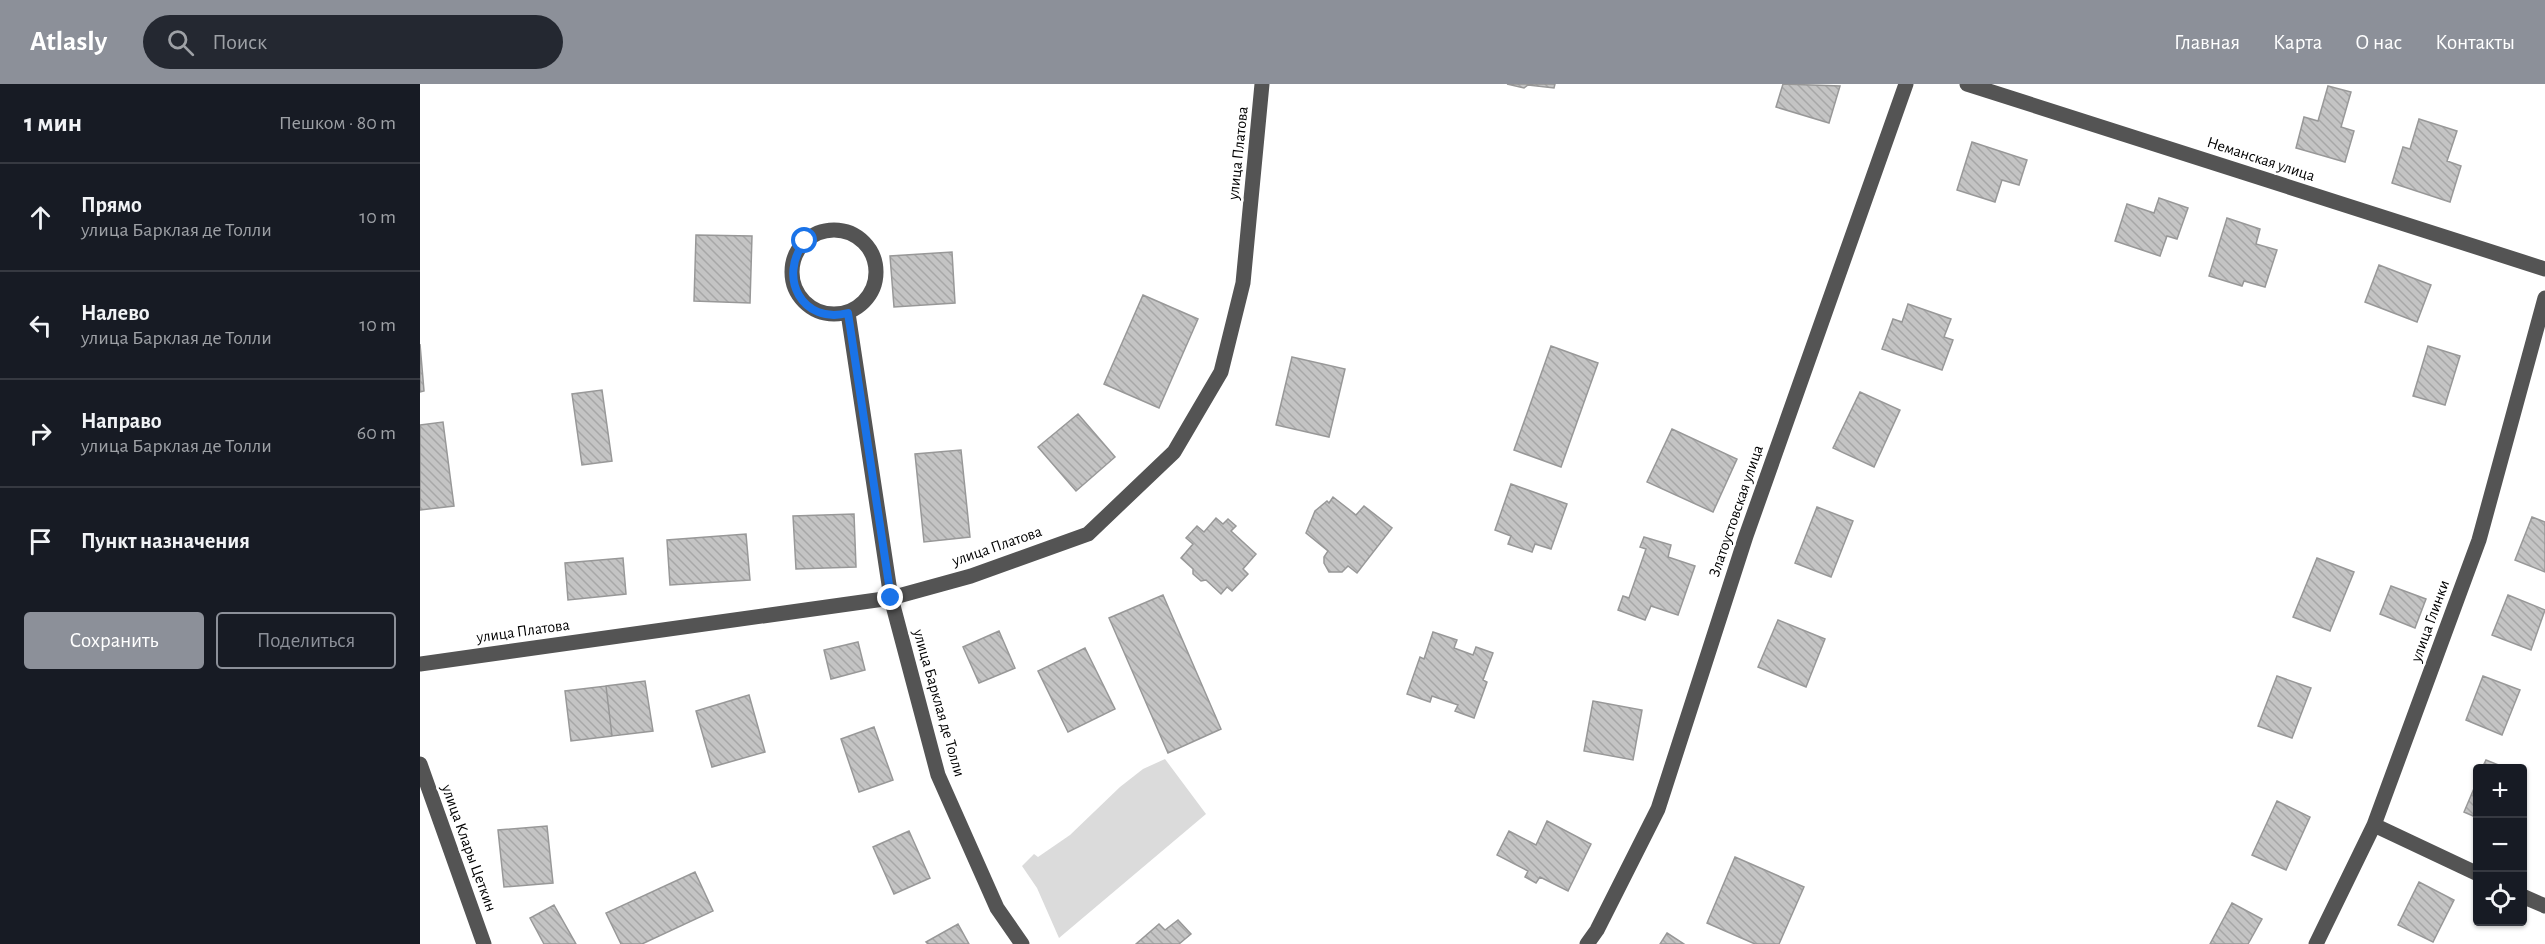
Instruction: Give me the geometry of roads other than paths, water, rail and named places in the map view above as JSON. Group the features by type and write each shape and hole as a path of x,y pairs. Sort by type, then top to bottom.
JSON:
{"street":[{"name":"улица Платова","path":"420,663 891,598 971,576 1088,534 1174,452 1221,372 1243,283 1263,84"},
{"name":"Златоустовская улица","path":"1587,944 1658,809 1746,536 1906,84"},
{"name":"Неманская улица","path":"1966,84 2545,268"},
{"path":"828,230 853,234 863,240 874,256 877,269 876,282 870,297 858,308 848,313 829,314 814,310 797,294 793,282 792,267 797,251 805,241 828,230"},
{"name":"улица Глинки","path":"2316,944 2374,825 2480,540 2545,298"},
{"name":"улица Барклая де Толли","path":"848,313 891,598 938,775 997,908 1022,944"},
{"name":"улица Клары Цеткин","path":"420,764 484,944"},
{"path":"2374,825 2474,872"},
{"path":"2527,898 2545,906"}]}
